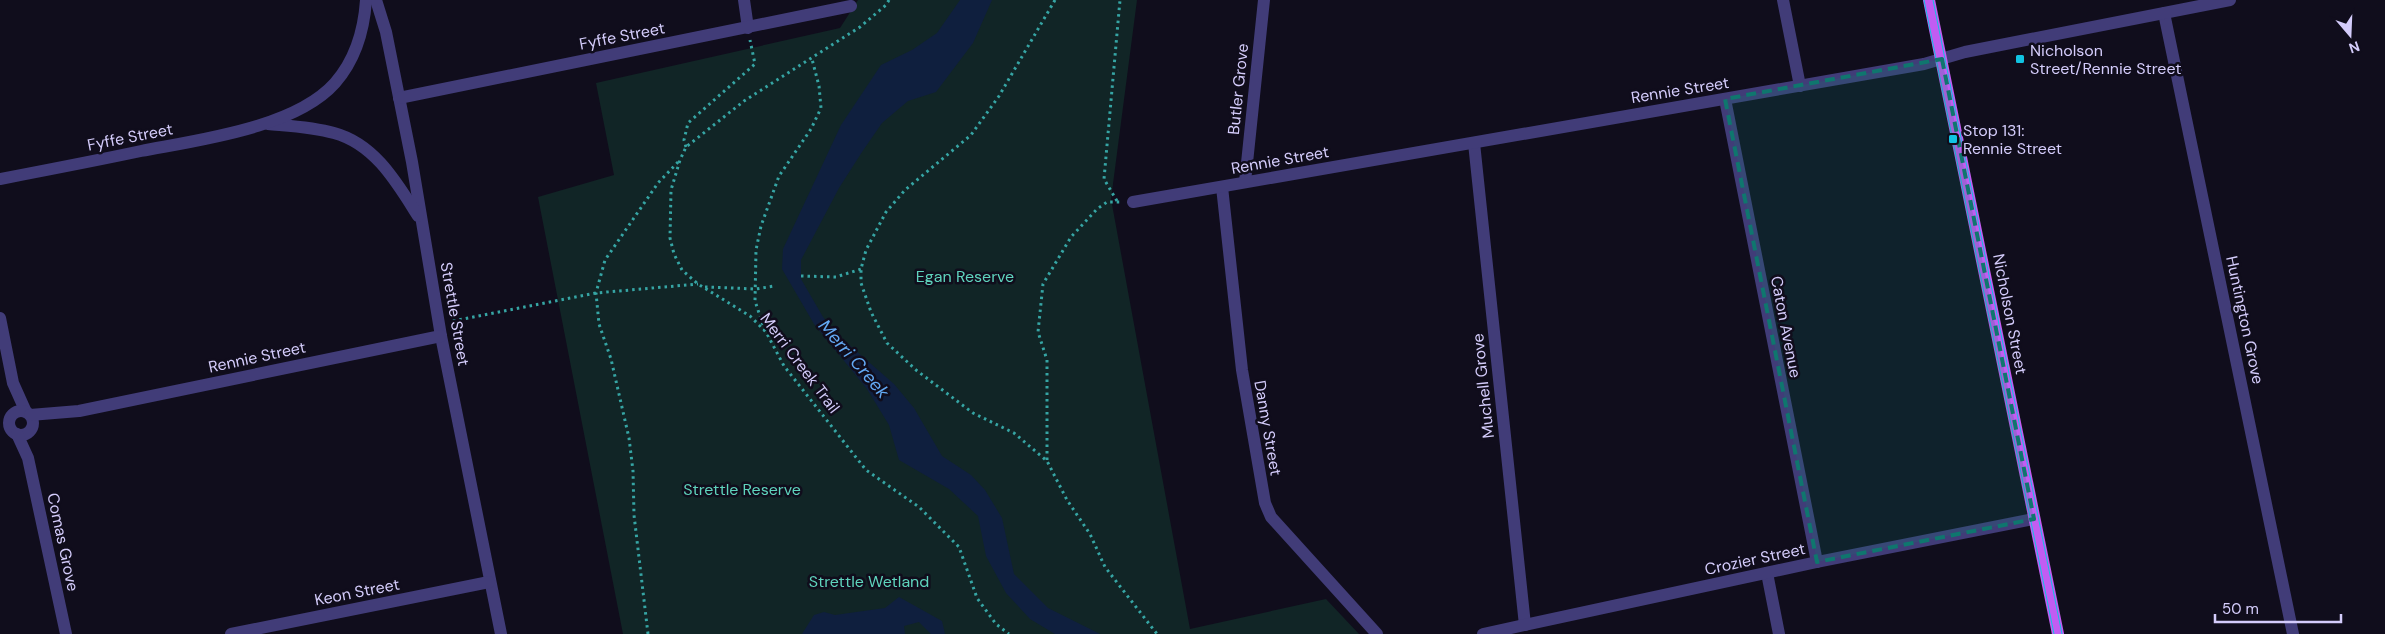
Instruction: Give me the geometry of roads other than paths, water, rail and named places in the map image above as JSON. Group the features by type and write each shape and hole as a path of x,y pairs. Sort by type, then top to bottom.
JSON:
{"main road":[{"name":"Nicholson Street","path":"1930,0 2058,634"}],"street":[{"name":"Fyffe Street","path":"0,179 266,124 303,108 334,84 346,68 357,46 363,27 366,0"},
{"name":"Strettle Street","path":"376,0 386,32 489,582 501,634"},
{"path":"744,0 748,28"},
{"name":"Butler Grove","path":"1245,182 1264,0"},
{"path":"1783,0 1800,86"},
{"name":"Rennie Street","path":"1133,202 1924,64 1964,52 2230,0"},
{"name":"Fyffe Street","path":"399,98 851,6"},
{"name":"Huntington Grove","path":"2164,12 2293,634"},
{"name":"Caton Avenue","path":"1725,99 1817,562"},
{"name":"Fyffe Street","path":"266,124 310,128 335,133 351,140 381,163 405,195 422,224"},
{"name":"Muchell Grove","path":"1474,143 1525,625"},
{"name":"Danny Street","path":"1222,187 1242,370 1265,503 1271,517 1377,634"},
{"name":"Comas Grove","path":"0,318 14,383 17,423 28,458 66,634"},
{"name":"Rennie Street","path":"17,423 79,411 441,329"},
{"name":"Crozier Street","path":"1483,634 1817,562 2034,519"},
{"path":"1767,573 1779,634"},
{"name":"Keon Street","path":"231,634 489,582"}],"water":[{"name":"Merri Creek","path":"960,0 992,0 973,43 936,92 908,101 882,123 839,188 801,260 801,279 823,317 839,336 894,384 914,408 942,456 971,475 985,490 1002,518 1014,574 1048,608 1100,634 1055,634 1030,619 1006,593 986,556 978,516 949,489 899,460 889,425 867,389 814,324 782,269 783,249 841,125 881,65 912,50 937,33"},
{"name":"Strettle Wetland","path":"899,597 942,621 945,634 931,634 919,622 904,626 905,634 802,634 814,615 824,612 835,615 885,608"}],"tram line":[{"path":"1924,0 2054,634"},
{"path":"1933,0 2062,634"}],"place":[{"name":"Nicholson Street/Rennie Street","path":"2020,59"},
{"name":"Stop 131: Rennie Street","path":"1953,139"}],"park label":[{"name":"Egan Reserve","path":"965,276"},
{"name":"Strettle Reserve","path":"742,489"}]}
